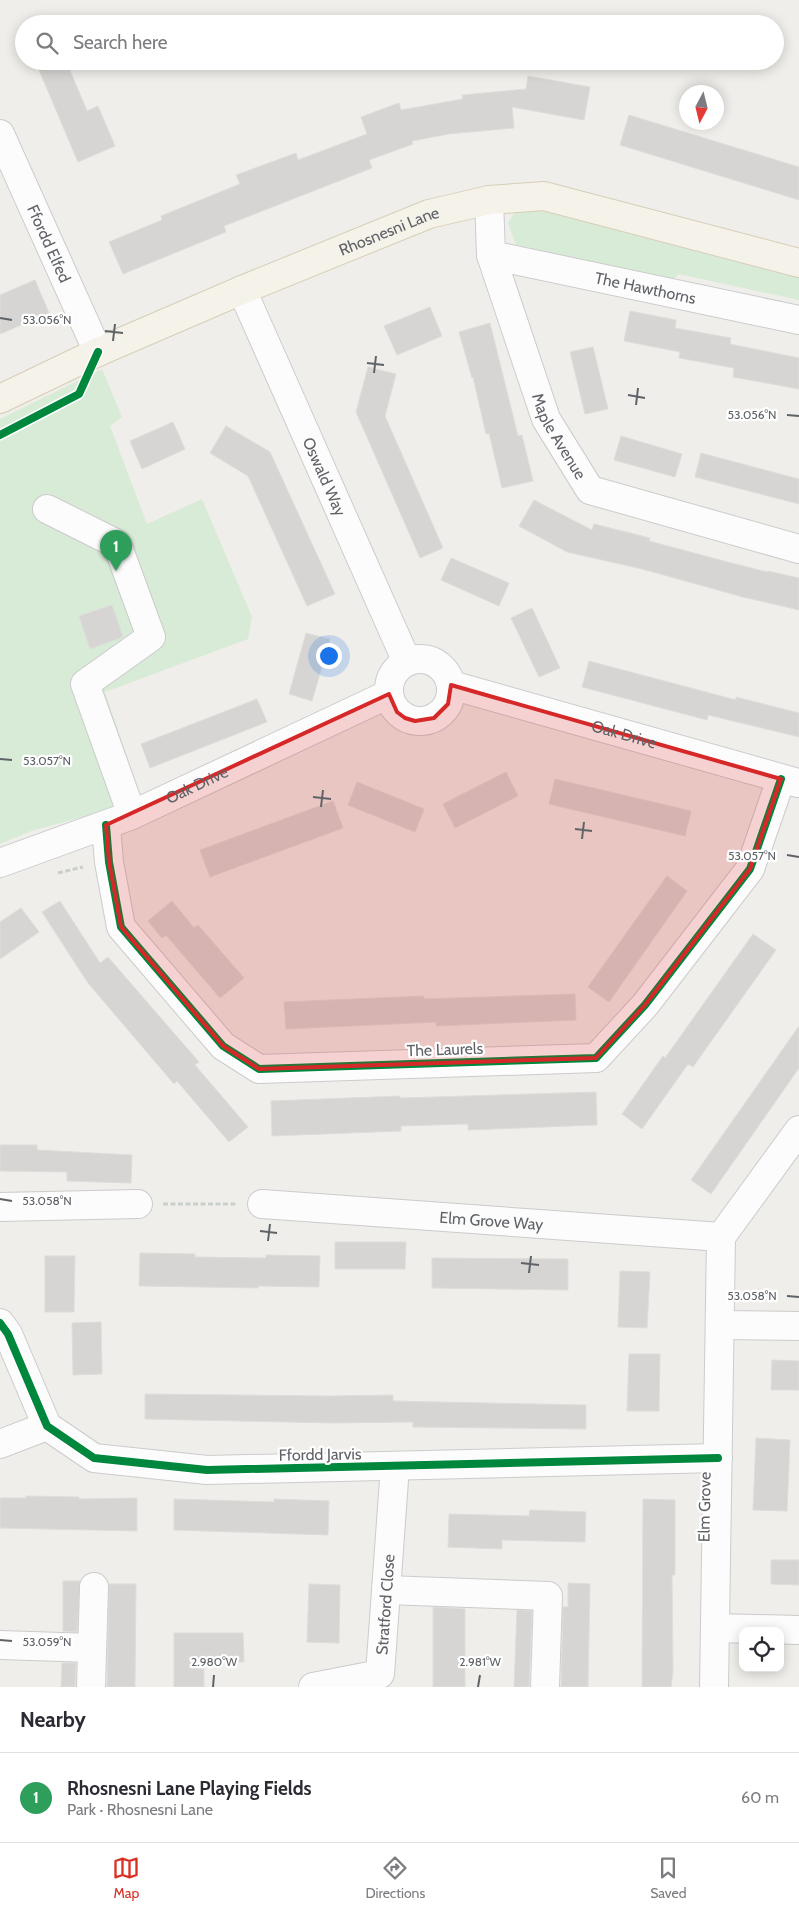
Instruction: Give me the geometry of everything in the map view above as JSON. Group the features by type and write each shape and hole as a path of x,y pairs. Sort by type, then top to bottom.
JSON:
{"main road":[{"name":"Rhosnesni Lane","path":"0,399 98,352 242,290 429,214 489,200 544,196 799,263"}],"street":[{"name":"Ffordd Elfed","path":"0,134 98,352"},
{"name":"Maple Avenue","path":"489,200 491,255 546,419 590,490 799,549"},
{"name":"The Hawthorns","path":"491,255 799,320"},
{"name":"Oswald Way","path":"242,290 407,662"},
{"path":"47,509 117,544 151,637 85,684 132,815"},
{"path":"425,660 434,663 448,675 451,685 448,704 438,715 425,721 405,718 397,712 389,694 389,684 393,675 407,662 425,660"},
{"name":"Oak Drive","path":"451,685 790,781"},
{"name":"Oak Drive","path":"0,863 132,815 389,694"},
{"name":"The Laurels","path":"106,825 108,862 122,927 223,1046 260,1070 596,1058 645,1005 750,869 790,781"},
{"path":"721,1237 799,1130"},
{"path":"0,1207 138,1204"},
{"name":"Elm Grove Way","path":"262,1204 721,1237"},
{"name":"Elm Grove","path":"714,1687 721,1237"},
{"path":"0,1322 8,1334 47,1426 0,1444"},
{"path":"720,1325 799,1326"},
{"name":"Ffordd Jarvis","path":"47,1426 94,1458 207,1470 718,1458"},
{"name":"Stratford Close","path":"313,1687 380,1674 395,1466"},
{"path":"91,1687 94,1586"},
{"path":"386,1590 548,1596 545,1687"},
{"path":"715,1628 799,1630"},
{"path":"0,1645 92,1648"}],"path":[{"path":"138,1204 262,1204"}],"highlighted area":[{"path":"451,685 781,779 750,869 645,1005 596,1058 259,1069 223,1046 121,927 109,862 106,825 389,694 397,712 405,718 415,721 434,718 448,704"}],"green space":[{"path":"535,209 629,228 799,272 799,300 679,274 667,285 517,248 508,223 515,212"},
{"path":"102,369 122,417 110,426 147,524 202,499 252,617 248,639 105,692 142,801 31,831 0,844 0,419"}],"building":[{"path":"39,70 70,70 87,111 98,106 115,146 78,162"},
{"path":"528,76 590,87 584,120 512,107 514,128 449,134 412,141 413,144 369,160 372,168 224,226 226,232 123,274 109,242 162,220 161,216 240,184 236,175 296,153 298,160 367,134 361,117 399,103 401,110 463,99 462,95 526,89"},
{"path":"629,115 799,167 799,200 620,145"},
{"path":"35,280 49,313 0,334 0,295"},
{"path":"430,307 442,336 397,355 384,326"},
{"path":"630,311 676,320 675,328 731,338 730,344 799,358 799,389 733,377 734,368 679,358 680,352 624,341"},
{"path":"490,323 518,436 522,435 533,481 502,488 489,433 486,434 473,377 459,332"},
{"path":"593,347 608,409 585,414 570,352"},
{"path":"368,367 396,374 385,416 443,548 420,558 356,412"},
{"path":"173,422 185,449 142,469 130,441"},
{"path":"226,426 270,452 335,594 307,606 248,476 210,453"},
{"path":"621,436 682,454 675,477 614,460"},
{"path":"701,453 799,479 799,504 695,477"},
{"path":"534,500 592,530 594,524 650,538 649,541 724,561 799,578 799,610 743,597 642,569 567,552 519,526"},
{"path":"451,558 509,583 499,606 441,580"},
{"path":"112,605 123,637 90,649 79,616"},
{"path":"532,608 560,668 539,677 511,618"},
{"path":"306,633 330,639 312,701 289,694"},
{"path":"589,661 736,700 736,697 799,713 799,737 708,715 707,720 582,687"},
{"path":"257,699 267,722 150,768 141,744"},
{"path":"506,772 518,796 455,828 443,804"},
{"path":"555,779 691,811 685,836 549,804"},
{"path":"357,782 424,809 415,832 348,805"},
{"path":"333,801 343,828 210,877 200,850"},
{"path":"667,876 687,891 609,1002 588,987"},
{"path":"60,901 100,963 108,957 199,1062 195,1065 248,1127 229,1142 177,1081 174,1084 88,983 42,912"},
{"path":"172,901 194,928 198,925 244,978 220,998 166,935 162,938 148,921"},
{"path":"21,908 39,932 0,959 0,922"},
{"path":"753,934 776,950 693,1067 688,1064 642,1129 622,1114 663,1056 665,1058"},
{"path":"575,994 576,1020 436,1026 436,1022 286,1029 284,1002 424,996 424,999"},
{"path":"799,1026 799,1068 711,1194 691,1180"},
{"path":"596,1092 597,1125 468,1130 468,1124 401,1126 401,1131 272,1136 271,1101"},
{"path":"0,1145 37,1145 37,1150 132,1155 131,1183 67,1181 67,1172 0,1171"},
{"path":"335,1242 406,1242 405,1269 335,1269"},
{"path":"140,1253 195,1254 195,1257 266,1258 266,1255 320,1256 319,1287 139,1286"},
{"path":"45,1256 75,1256 74,1312 45,1312"},
{"path":"432,1258 568,1259 568,1290 432,1288"},
{"path":"620,1271 650,1272 647,1328 618,1327"},
{"path":"101,1322 102,1374 73,1375 72,1323"},
{"path":"629,1354 660,1354 659,1411 627,1411"},
{"path":"772,1360 799,1361 799,1390 771,1390"},
{"path":"145,1394 393,1395 393,1401 586,1405 586,1429 413,1427 413,1422 331,1423 145,1419"},
{"path":"756,1438 790,1440 787,1511 753,1510"},
{"path":"26,1496 79,1497 79,1499 137,1498 137,1531 0,1528 0,1498 26,1498"},
{"path":"174,1499 274,1502 274,1499 329,1501 328,1535 174,1530"},
{"path":"643,1499 675,1500 675,1575 672,1575 673,1672 671,1687 642,1687"},
{"path":"530,1510 586,1512 585,1542 502,1540 502,1549 448,1547 449,1514 529,1516"},
{"path":"771,1560 799,1560 799,1585 771,1584"},
{"path":"63,1581 80,1581 77,1632 63,1631"},
{"path":"568,1583 590,1584 588,1687 561,1687 563,1607 568,1607"},
{"path":"109,1584 136,1584 135,1687 107,1687"},
{"path":"309,1584 340,1585 339,1643 307,1642"},
{"path":"433,1607 465,1609 465,1687 433,1687"},
{"path":"517,1610 532,1611 529,1687 514,1687"},
{"path":"174,1633 243,1633 244,1662 204,1662 204,1687 174,1687"},
{"path":"62,1663 76,1663 75,1687 61,1687"}],"cycle path":[{"path":"0,435 79,394 98,352"},
{"path":"106,825 109,862 121,927 223,1046 259,1069 596,1058 645,1005 750,869 781,779"},
{"path":"0,1323 8,1334 47,1426 94,1458 207,1470 718,1458"}],"place":[{"name":"Rhosnesni Lane Playing Fields","path":"116,571"}]}
